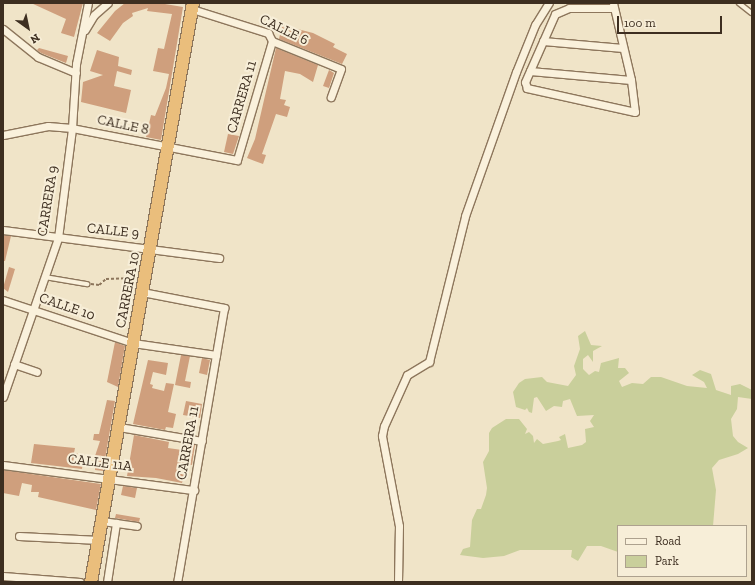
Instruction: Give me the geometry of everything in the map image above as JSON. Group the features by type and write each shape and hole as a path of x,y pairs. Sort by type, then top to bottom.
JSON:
{"highway":[{"name":"CARRERA 10","path":"91,582 142,292 170,148 193,6"}],"street":[{"name":"CARRERA 9","path":"3,397 32,309 58,238 72,128 78,55 88,3"},
{"path":"78,55 85,29 94,15 108,3"},
{"path":"398,582 399,526 382,436 384,426 407,375 429,362 465,216 516,72 535,25 549,3"},
{"path":"613,5 631,80 636,110 633,113 527,88 526,82 543,41 550,21 561,10 613,5"},
{"name":"CALLE 6","path":"193,6 268,33 272,41 341,69 330,97"},
{"path":"3,29 38,57 76,73"},
{"name":"CARRERA 11","path":"237,160 272,41"},
{"path":"543,41 623,48"},
{"path":"530,71 631,80"},
{"name":"CALLE 8","path":"3,135 48,126 72,128 237,160"},
{"name":"CALLE 9","path":"3,230 219,258"},
{"name":"CARRERA 11","path":"142,292 224,308 178,582"},
{"name":"CALLE 10","path":"3,300 133,343 216,355"},
{"path":"14,364 37,372"},
{"path":"118,427 202,441"},
{"name":"CALLE 11A","path":"3,465 110,477 194,490"},
{"path":"102,521 137,526"},
{"path":"107,582 116,523"},
{"path":"19,536 99,540"},
{"path":"3,576 80,582"}],"lane":[{"path":"739,3 752,13"},
{"path":"44,276 87,284"}],"path":[{"path":"87,284 99,285 106,279 142,278"}],"green space":[{"path":"585,331 591,345 602,346 593,351 593,362 588,355 583,359 583,369 589,375 595,371 599,372 601,363 619,358 618,368 625,368 629,373 619,381 622,387 632,383 643,384 651,377 661,377 687,386 707,388 704,382 692,375 700,370 711,374 716,390 731,395 731,386 740,384 752,390 752,399 738,397 737,409 731,419 733,436 738,442 748,448 738,454 719,460 712,468 716,490 713,525 617,525 617,552 601,546 587,546 578,561 571,557 572,550 520,550 504,556 483,558 460,555 463,549 470,547 472,520 477,509 481,509 486,495 487,488 483,462 489,451 489,433 492,428 506,419 519,419 527,429 525,434 529,432 533,436 534,443 537,439 543,444 558,441 561,440 559,437 565,434 568,448 582,445 586,442 585,429 594,427 590,421 594,415 577,416 570,399 563,401 562,407 554,406 546,411 537,397 534,398 532,413 529,412 527,408 525,410 516,407 513,392 519,383 525,379 542,377 547,382 568,386 576,375 574,366 580,349 578,336"}],"building":[{"path":"31,3 83,3 74,37 61,33 66,19"},
{"path":"125,3 159,3 183,7 161,140 146,137 151,115 155,116 166,88 169,74 153,71 158,48 164,49 172,14 147,11 148,8 132,13 133,16 123,23 110,41 97,33 115,11"},
{"path":"282,25 313,33 335,44 333,47 347,54 342,64 279,39"},
{"path":"39,48 68,56 66,63 41,53 37,50"},
{"path":"276,48 318,65 313,82 300,74 285,71 280,99 286,100 284,105 290,107 287,117 276,114 262,154 266,155 263,164 247,158 255,139"},
{"path":"97,50 119,57 118,66 132,70 131,75 117,71 114,86 131,90 126,113 81,102 83,82 103,75 90,71"},
{"path":"329,70 334,73 329,88 323,86"},
{"path":"228,134 239,136 233,154 224,152"},
{"path":"3,235 11,236 5,261 3,261"},
{"path":"9,267 15,269 8,292 3,288"},
{"path":"115,342 125,346 118,387 107,382"},
{"path":"181,355 190,356 185,381 191,382 190,388 175,385"},
{"path":"202,358 210,360 207,375 199,373"},
{"path":"148,360 168,363 166,375 153,372 150,384 153,385 152,388 164,391 166,383 174,384 168,412 176,414 173,428 166,427 165,430 133,424"},
{"path":"107,400 115,401 103,471 95,470 95,456 100,441 93,440 94,434 99,434"},
{"path":"186,401 202,404 200,418 183,415"},
{"path":"134,435 169,442 168,448 182,450 183,443 195,445 192,465 187,464 182,483 156,478 127,476"},
{"path":"34,444 75,448 74,453 84,455 82,469 31,463"},
{"path":"3,470 101,484 96,510 38,497 39,492 31,492 32,485 22,483 19,496 3,493"},
{"path":"123,486 137,488 135,498 121,495"},
{"path":"116,514 140,518 139,522 115,518"}]}
